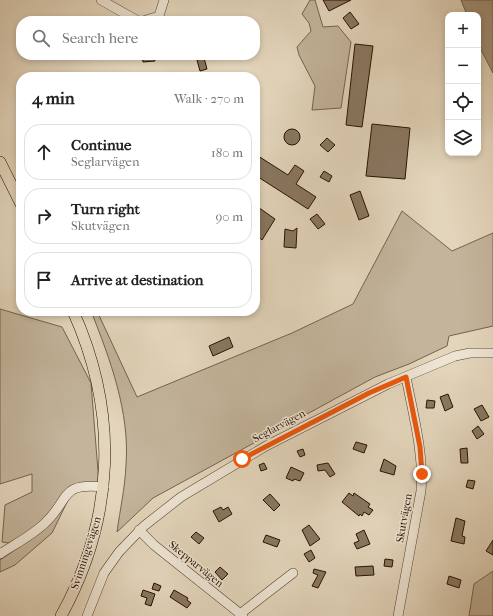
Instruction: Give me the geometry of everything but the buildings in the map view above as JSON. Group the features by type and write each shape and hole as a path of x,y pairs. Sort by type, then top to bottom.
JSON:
{"main road":[{"path":"0,162 16,194"},
{"name":"Svinningevägen","path":"61,616 79,579 87,557 100,512 104,487 105,446 101,402 86,340 75,316"}],"street":[{"path":"101,0 129,16"},
{"path":"159,16 164,0"},
{"name":"Seglarvägen","path":"87,616 104,573 118,552 139,530 181,497 242,459 369,393 455,356 470,353 493,353"},
{"name":"Skutvägen","path":"398,616 421,491 422,474 420,447 406,377"},
{"path":"0,554 45,524 54,514 67,494 76,487 104,487"},
{"name":"Skepparvägen","path":"139,530 154,545 241,615 293,573"}],"shaded area":[{"path":"310,0 315,0 323,27 338,26 351,42 341,108 312,110 315,86 299,55 297,47 311,31 309,23 302,14"},
{"path":"461,0 493,0 493,73 481,50 481,12 466,12"},
{"path":"402,211 452,251 493,233 493,326 449,336 447,346 409,364 375,377 153,498 117,532 124,491 126,445 125,425 117,386 93,316 99,316 137,397 292,333 353,304"},
{"path":"0,309 16,314 16,316 24,316 62,327 91,383 99,484 72,492 52,533 15,565 0,572 0,560 22,545 2,542 5,505 32,492 32,474 0,484"},
{"path":"493,571 493,616 469,616 474,584"}],"route":[{"path":"242,459 369,393 406,377 420,447 422,474"}]}
